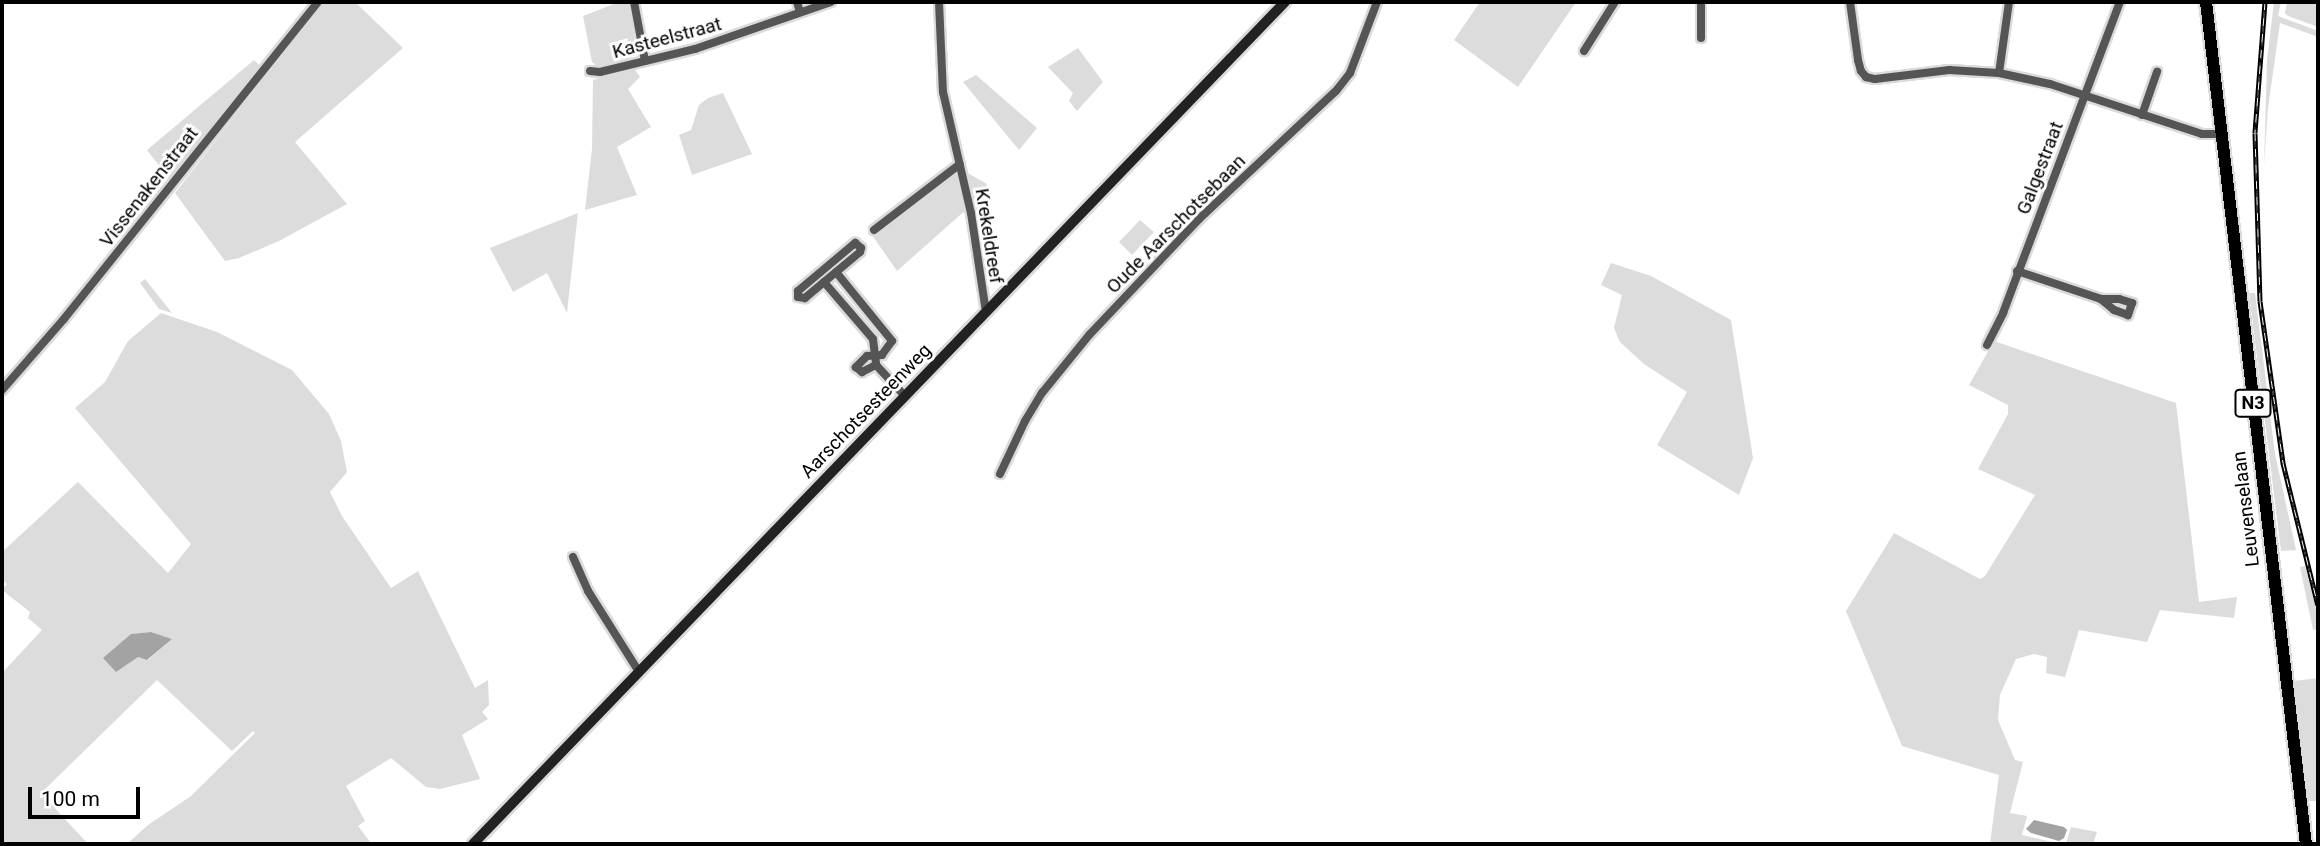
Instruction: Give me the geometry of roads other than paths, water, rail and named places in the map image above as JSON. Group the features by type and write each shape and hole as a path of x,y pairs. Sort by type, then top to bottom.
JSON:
{"main road":[{"name":"Aarschotsesteenweg","path":"473,844 1284,2"},
{"name":"Leuvenselaan","path":"2206,2 2306,844"}],"street":[{"name":"Vissenakenstraat","path":"2,390 64,319 318,2"},
{"path":"635,2 645,61"},
{"path":"797,2 800,12"},
{"name":"Kasteelstraat","path":"590,71 600,72 695,48 831,2"},
{"name":"Krekeldreef","path":"939,2 943,92 960,164 986,312"},
{"name":"Oude Aarschotsebaan","path":"1000,474 1042,393 1090,334 1189,228 1336,91 1350,73 1377,2"},
{"path":"1584,51 1615,2"},
{"path":"1701,2 1701,38"},
{"path":"1850,2 1858,60 1866,77 1875,79 1949,70 1999,73 2050,84 2202,134 2221,134"},
{"path":"1999,73 2009,2"},
{"name":"Galgestraat","path":"1987,345 2120,2"},
{"path":"2142,115 2157,72"},
{"name":"Krekeldreef","path":"874,230 960,164"},
{"path":"855,243 859,245 860,252 824,282 805,298 798,297 798,291 843,252 855,243"},
{"path":"2017,271 2101,299"},
{"path":"836,272 892,341 875,361"},
{"path":"824,282 873,339 875,361 905,396"},
{"path":"573,557 588,591 639,672"}],"railway":[{"path":"2265,2 2255,133 2260,301 2283,463 2318,605"}]}
